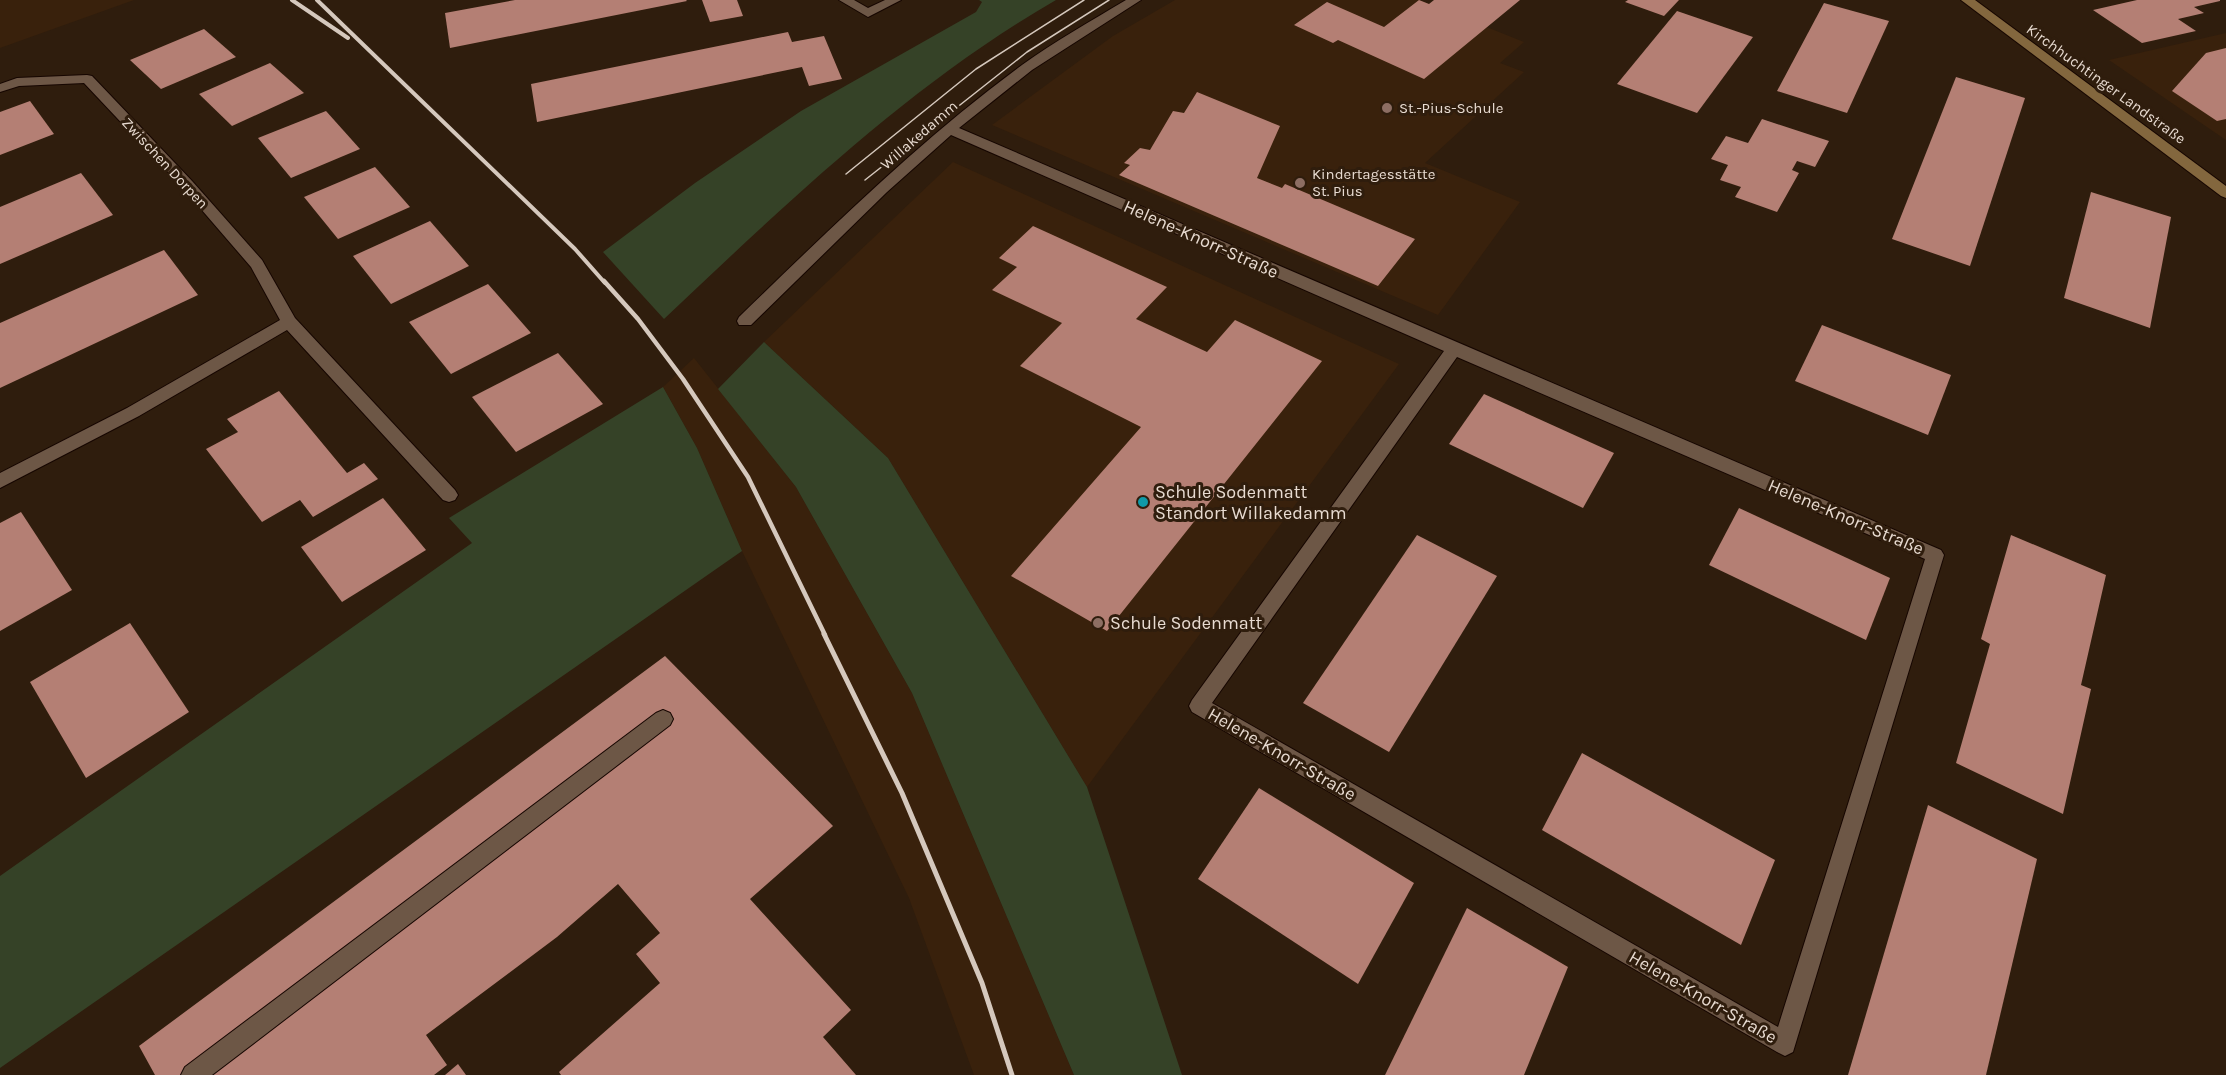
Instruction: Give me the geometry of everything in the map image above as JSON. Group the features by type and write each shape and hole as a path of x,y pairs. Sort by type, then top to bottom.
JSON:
{"main road":[{"name":"Kirchhuchtinger Landstraße","path":"1967,0 2226,193"}],"street":[{"path":"845,0 868,13 895,0"},
{"name":"Willakedamm","path":"745,321 861,208 949,129 1049,52 1135,0"},
{"name":"Zwischen Dorpen","path":"0,88 17,82 87,79 187,184 257,264 289,322 449,495"},
{"name":"Helene-Knorr-Straße","path":"949,129 1935,555 1785,1044 1198,706 1454,349"},
{"path":"0,481 134,412 289,322"},
{"path":"193,1075 663,719"}],"shaded area":[{"path":"0,0 134,0 0,48"},
{"name":"Kindertagesstätte St. Pius","path":"1175,0 1419,0 1524,42 1500,63 1524,72 1425,163 1520,202 1438,315 992,125 1113,36"},
{"path":"2226,33 2226,140 2109,60"},
{"name":"Schule Sodenmatt","path":"953,162 1399,364 1087,787 888,458 764,342"},
{"path":"694,358 796,487 912,693 1074,1075 974,1075 909,898 742,551 697,448 663,387"}],"green space":[{"path":"979,0 1056,0 1002,33 950,69 900,108 756,232 664,319 603,252 695,183 801,111 976,12 982,2"},
{"path":"764,342 888,458 1087,787 1182,1075 1074,1075 912,693 796,487 718,389"},
{"path":"663,387 697,448 742,551 0,1068 0,876 472,543 449,518"}],"building":[{"path":"515,0 687,1 450,48 445,13"},
{"path":"702,0 737,0 743,16 710,22"},
{"path":"1419,0 1429,4 1434,0 1520,0 1424,79 1338,40 1333,43 1294,25 1327,2 1384,27"},
{"path":"1628,0 1679,0 1664,16 1625,2"},
{"path":"2137,0 2220,1 2194,7 2204,13 2178,19 2196,31 2142,43 2093,10"},
{"path":"1824,3 1889,21 1847,113 1777,91"},
{"path":"1677,11 1753,37 1697,113 1617,84"},
{"path":"204,29 236,57 161,89 130,60"},
{"path":"788,32 792,42 824,36 842,79 809,86 802,67 537,122 531,84"},
{"path":"2226,48 2226,119 2217,121 2172,91 2206,53"},
{"path":"270,63 304,93 232,126 199,94"},
{"path":"1956,77 2025,98 1970,266 1892,239"},
{"path":"1197,92 1280,126 1257,178 1282,188 1285,184 1415,239 1378,286 1119,175 1130,165 1124,163 1140,148 1150,150 1173,111 1184,113"},
{"path":"30,101 54,134 0,155 0,112"},
{"path":"326,111 360,149 291,178 258,138"},
{"path":"1762,119 1829,141 1815,167 1797,161 1792,170 1799,173 1777,212 1735,197 1741,187 1720,180 1728,165 1711,159 1726,136 1748,143"},
{"path":"375,167 410,207 338,239 304,197"},
{"path":"81,173 113,215 0,264 0,207"},
{"path":"2091,192 2171,217 2150,328 2064,298"},
{"path":"430,221 469,266 391,304 353,256"},
{"name":"Schule Sodenmatt Standort Willakedamm","path":"1033,226 1167,287 1136,319 1207,352 1235,320 1322,361 1107,631 1011,576 1141,427 1020,366 1062,323 992,290 1017,267 999,258"},
{"path":"164,250 198,295 0,388 0,323"},
{"path":"488,284 531,333 451,374 409,322"},
{"path":"1822,325 1951,375 1928,435 1795,381"},
{"path":"558,353 603,404 516,452 472,397"},
{"path":"279,391 347,473 364,463 378,479 313,517 300,500 262,522 206,449 238,432 227,419"},
{"path":"1484,394 1614,453 1583,508 1449,444"},
{"path":"383,498 426,550 342,602 301,547"},
{"path":"1739,508 1890,578 1866,640 1709,565"},
{"path":"21,512 72,590 0,631 0,523"},
{"path":"1417,535 1497,576 1389,752 1303,703"},
{"path":"2011,535 2106,575 2081,685 2091,689 2063,814 1956,763 1990,644 1981,639"},
{"path":"130,623 189,712 86,778 30,682"},
{"path":"665,656 833,826 750,899 851,1010 823,1037 856,1075 561,1075 559,1072 660,983 636,954 660,933 618,884 557,937 426,1035 447,1065 434,1075 155,1075 139,1046"},
{"path":"1582,753 1775,860 1741,945 1542,830"},
{"path":"1259,788 1414,883 1358,984 1198,879"},
{"path":"1928,805 2037,859 1986,1075 1848,1075"},
{"path":"1467,908 1568,967 1524,1075 1385,1075"},
{"path":"458,1064 466,1075 445,1075"}],"tram line":[{"path":"846,174 976,69 1084,0"},
{"path":"865,180 1027,52 1109,0"}],"railway":[{"path":"292,0 348,38"},
{"path":"317,0 575,249 605,283"},
{"path":"604,281 638,319 683,379 748,477 825,635"},
{"path":"824,634 902,793 982,983 1012,1075"}],"place":[{"name":"St.-Pius-Schule","path":"1387,108"},
{"name":"Kindertagesstätte St. Pius","path":"1300,183"},
{"name":"Schule Sodenmatt Standort Willakedamm","path":"1143,502"},
{"name":"Schule Sodenmatt","path":"1098,623"}]}
